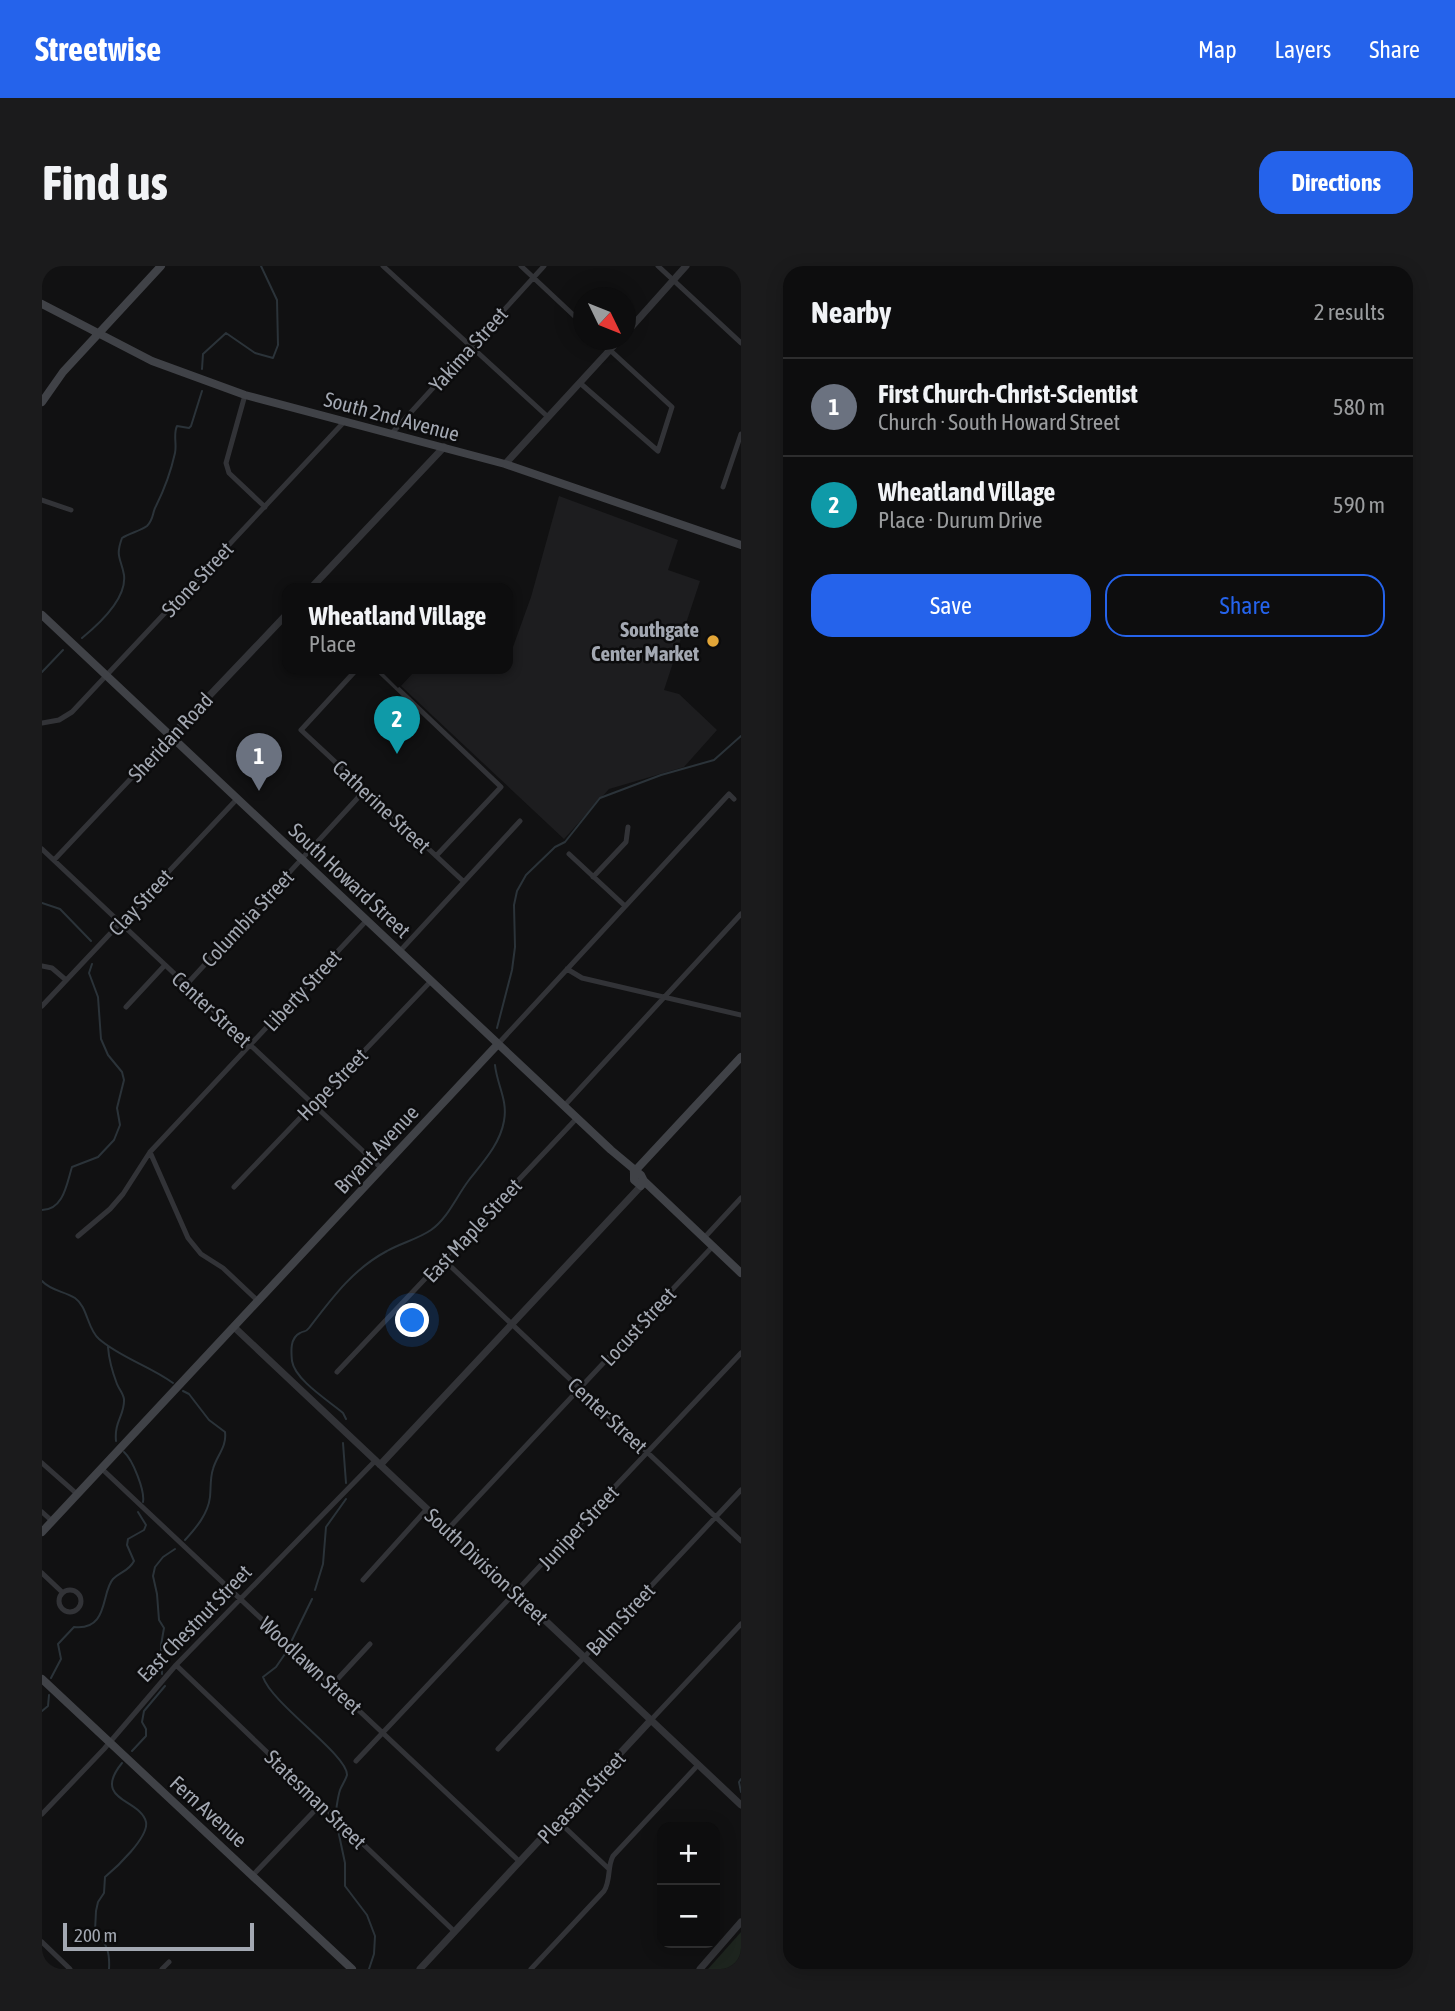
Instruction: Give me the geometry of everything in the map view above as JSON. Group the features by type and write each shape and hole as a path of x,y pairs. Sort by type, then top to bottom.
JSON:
{"main road":[{"path":"42,402 63,372 161,266"},
{"name":"South 2nd Avenue","path":"42,303 152,361 245,395 505,464 741,545"},
{"name":"South Howard Street","path":"42,615 634,1172 634,1180 643,1184"},
{"name":"Bryant Avenue","path":"42,1532 498,1044"},
{"path":"634,1172 741,1057"},
{"path":"643,1184 653,1190 741,1273"},
{"name":"Fern Avenue","path":"42,1679 352,1969"}],"street":[{"path":"383,266 548,417"},
{"path":"521,266 573,315"},
{"name":"Yakima Street","path":"392,433 544,266"},
{"path":"658,266 741,343"},
{"path":"636,321 687,266"},
{"path":"505,464 610,350 672,407 658,451 580,383"},
{"path":"245,395 226,463 229,473 265,507"},
{"name":"Stone Street","path":"42,723 58,720 72,712 344,422"},
{"path":"723,487 741,434"},
{"path":"316,583 444,447"},
{"path":"42,500 71,510"},
{"name":"Sheridan Road","path":"54,860 282,619"},
{"name":"Catherine Street","path":"352,674 300,730 463,881"},
{"path":"382,674 501,787 436,856"},
{"name":"Columbia Street","path":"186,985 365,790"},
{"name":"Bryant Avenue","path":"498,1044 729,794 734,799"},
{"name":"Clay Street","path":"42,1006 237,799"},
{"path":"400,951 520,821"},
{"path":"593,877 626,842 628,827"},
{"name":"Center Street","path":"42,849 382,1169"},
{"path":"569,854 625,906"},
{"path":"564,1106 741,914"},
{"name":"Liberty Street","path":"78,1236 110,1209 150,1152 367,920"},
{"path":"126,1007 165,965"},
{"path":"42,966 52,968 66,980"},
{"path":"567,969 582,978 741,1015"},
{"name":"Hope Street","path":"234,1187 431,981"},
{"name":"East Maple Street","path":"337,1372 577,1118"},
{"path":"150,1152 188,1238 201,1254 223,1268 258,1301"},
{"name":"East Chestnut Street","path":"42,1814 176,1665 512,1324 643,1184"},
{"path":"704,1238 741,1198"},
{"name":"Locust Street","path":"448,1529 713,1246"},
{"name":"Center Street","path":"444,1260 741,1541"},
{"name":"South Division Street","path":"233,1327 741,1805"},
{"name":"Juniper Street","path":"356,1761 741,1353"},
{"path":"42,1463 77,1494"},
{"name":"Woodlawn Street","path":"101,1468 520,1862"},
{"name":"Balm Street","path":"498,1749 741,1490"},
{"path":"363,1580 427,1509"},
{"path":"42,1511 52,1521"},
{"path":"42,1573 62,1592"},
{"path":"71,1589 80,1594 82,1601 79,1609 72,1612 63,1610 58,1601 62,1592 71,1589"},
{"name":"Pleasant Street","path":"420,1969 741,1624"},
{"path":"332,1685 370,1644"},
{"name":"Statesman Street","path":"176,1665 455,1933"},
{"path":"531,1969 604,1891 609,1880 613,1856 698,1765"},
{"path":"253,1875 321,1804"},
{"path":"558,1821 609,1869"},
{"path":"700,1969 741,1922"},
{"path":"42,1942 70,1969"},
{"path":"162,1969 169,1962"}],"shaded area":[{"path":"559,496 678,540 668,570 700,581 664,690 679,694 717,730 684,767 609,789 564,839 401,686 412,674 513,674 513,647 531,597"},
{"path":"741,1932 741,1969 708,1969"}],"waterway":[{"path":"202,369 203,354 226,333 255,353 273,358 278,345 277,300 261,266"},
{"path":"82,638 110,611 121,593 124,584 119,554 122,538 144,528 151,521 173,460 177,426 191,426 202,391"},
{"path":"42,672 63,650"},
{"path":"497,1028 512,970 515,947 514,905 517,891 526,875 555,847 565,842 600,798 661,775 714,760 741,736"},
{"path":"42,903 60,909 91,941"},
{"path":"42,1210 49,1209 60,1200 72,1167 98,1157 114,1140 120,1125 117,1108 124,1080 122,1072 108,1055 101,1039 98,997 89,973 92,964"},
{"path":"346,1419 343,1413 313,1390 294,1368 291,1349 293,1341 297,1335 308,1330 344,1285 364,1266 387,1251 431,1230 447,1213 490,1152 502,1129 505,1106 495,1065"},
{"path":"42,1281 79,1302 99,1339 173,1383"},
{"path":"108,1347 112,1370 124,1399 116,1441"},
{"path":"183,1391 189,1394 209,1420 225,1432 223,1447 212,1472 207,1509 185,1540"},
{"path":"343,1443 346,1483"},
{"path":"124,1452 138,1476 143,1502"},
{"path":"315,1590 323,1564 326,1527 346,1499"},
{"path":"51,1678 61,1659 58,1644 74,1627 85,1627 99,1617 109,1585 134,1561 127,1545 128,1539 144,1530 146,1525 138,1512"},
{"path":"162,1674 161,1645 164,1628 159,1620 153,1576 155,1567 163,1557 175,1549"},
{"path":"292,1640 312,1599"},
{"path":"287,1651 276,1667 263,1677 280,1701 344,1766 347,1775 340,1790 336,1811"},
{"path":"132,1751 146,1736 142,1722 144,1711 165,1686"},
{"path":"42,1711 48,1706 49,1695"},
{"path":"109,1969 107,1948 95,1931 98,1902 104,1893 105,1877 124,1860 146,1828 142,1814 120,1798 112,1785 122,1763"},
{"path":"741,1779 741,1792"},
{"path":"338,1830 345,1863 345,1886 367,1915 375,1936 374,1954 369,1969"}],"place":[{"name":"Southgate Center Market","path":"713,641"},
{"name":"Wheatland Village","path":"397,754"},
{"name":"First Church-Christ-Scientist","path":"259,791"}]}
